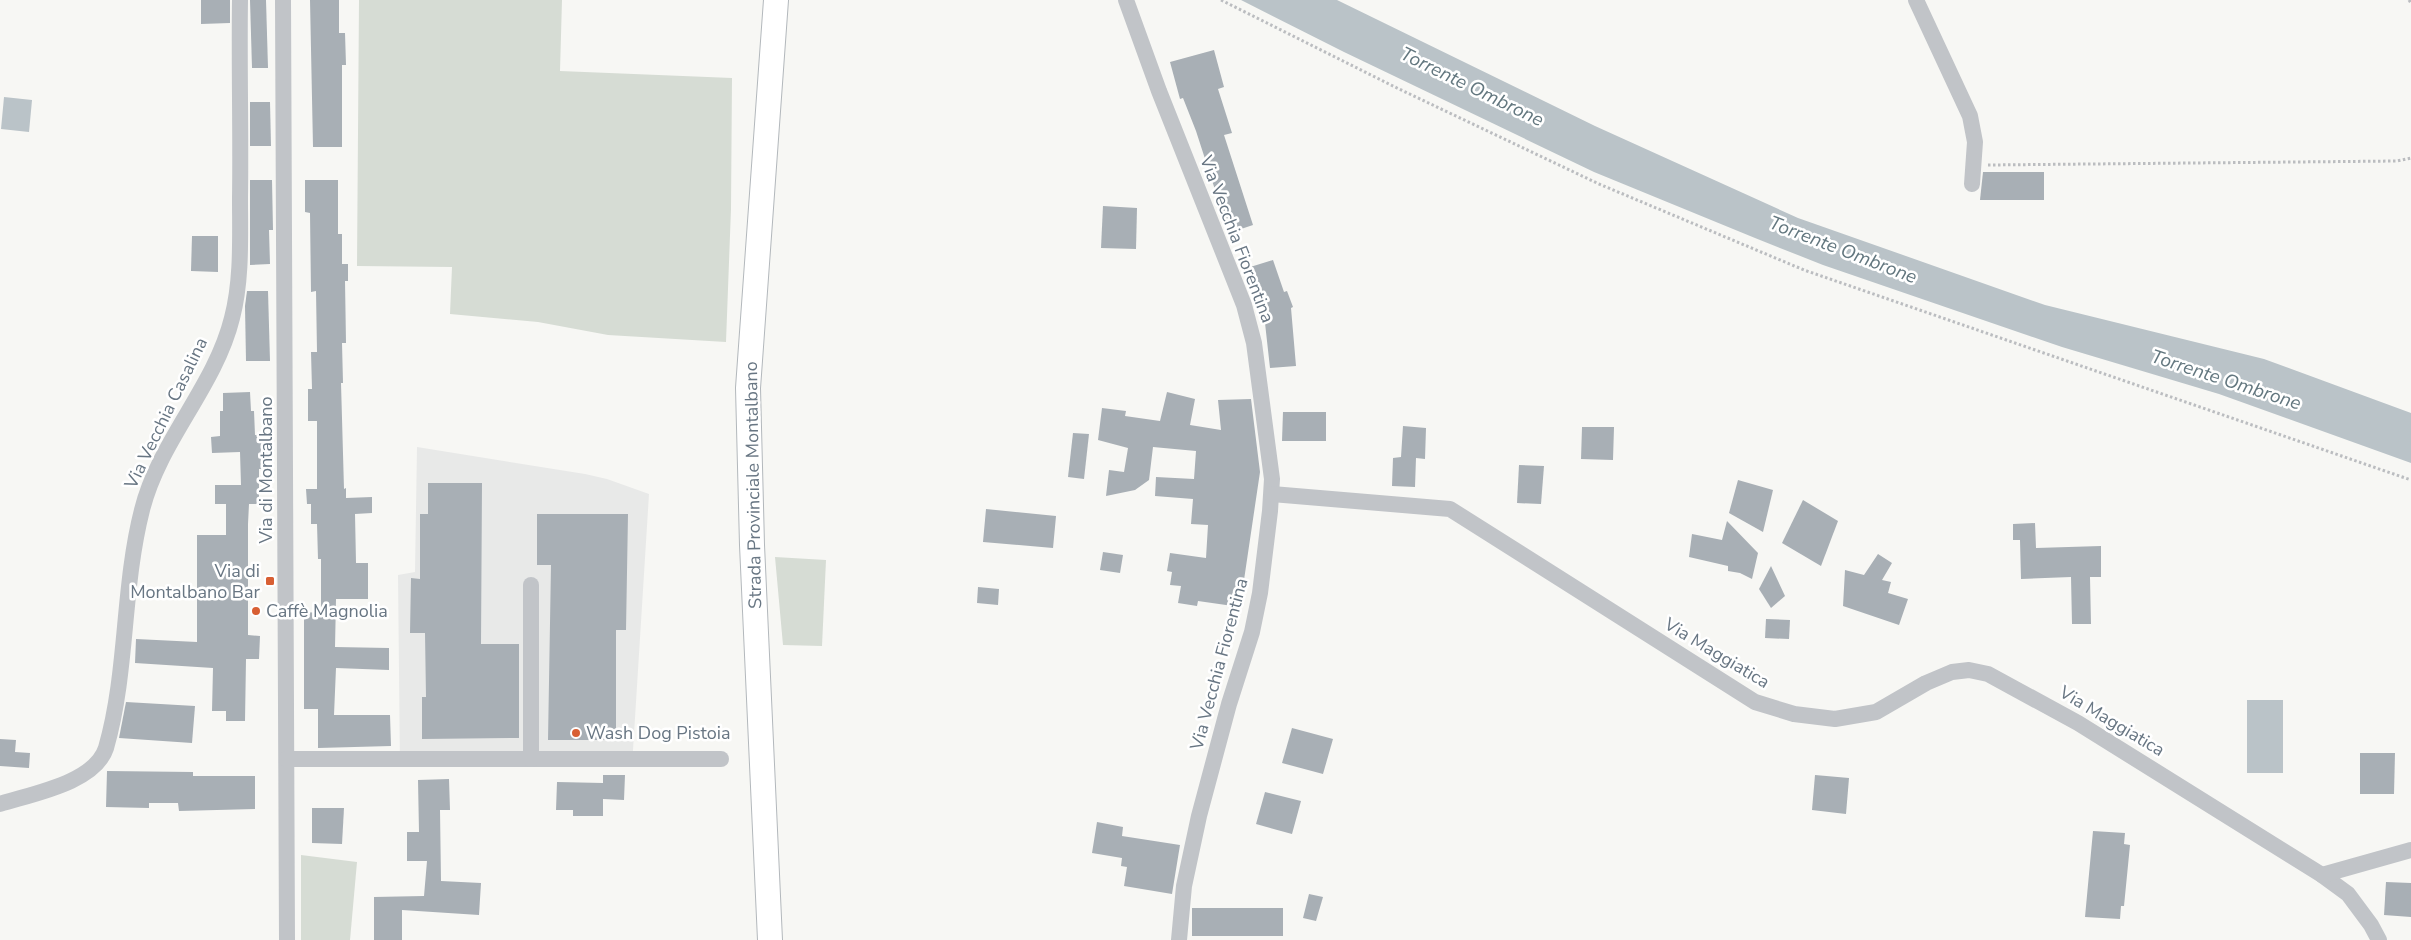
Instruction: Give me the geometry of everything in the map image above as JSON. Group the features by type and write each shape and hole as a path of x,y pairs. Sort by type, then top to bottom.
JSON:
{"main road":[{"name":"Strada Provinciale Montalbano","path":"770,940 752,555 748,388 776,0"}],"street":[{"name":"Via Vecchia Casalina","path":"0,804 73,780 85,774 104,755 120,673 131,563 146,496 158,468 218,357 232,318 240,240 240,0"},
{"name":"Via di Montalbano","path":"283,0 287,940"},
{"name":"Via Vecchia Fiorentina","path":"1126,0 1159,91 1246,313 1254,343 1270,456 1272,494 1257,609 1199,816 1184,886 1179,940"},
{"path":"1916,0 1970,116 1975,142 1975,166 1972,184"},
{"name":"Via Maggiatica","path":"1272,494 1450,509 1755,702 1794,714 1835,720 1876,712 1941,675 1961,670 1988,674 2078,723 2322,875 2348,894 2372,925 2379,940"},
{"path":"531,585 531,760"},
{"path":"287,759 721,759"},
{"path":"2322,875 2411,850"}],"path":[{"path":"1220,0 1406,92 1599,184 1804,270 2411,480"},
{"path":"1975,166 2397,160 2411,158"}],"shaded area":[{"path":"359,0 562,0 560,71 732,78 731,209 726,342 608,335 538,322 450,314 452,267 357,266"},
{"path":"417,447 585,474 607,479 649,494 632,766 400,766 398,575 415,572"},
{"path":"775,557 826,560 822,646 783,645"},
{"path":"301,855 357,862 350,940 301,940"}],"water":[{"name":"Torrente Ombrone","path":"1241,0 1337,0 1595,126 1798,218 2045,305 2264,359 2411,413 2411,463 2219,394 2062,347 1823,265 1594,172 1344,52"},
{"path":"4,97 32,100 29,132 1,129"},
{"path":"2247,700 2283,700 2283,773 2247,773"}],"building":[{"path":"201,0 230,0 230,23 201,24"},
{"path":"250,0 266,0 268,68 252,68"},
{"path":"310,0 339,0 339,33 345,33 346,65 342,65 342,147 313,147"},
{"path":"1214,50 1224,87 1218,89 1232,133 1224,135 1253,225 1229,233 1196,131 1183,98 1180,99 1170,62"},
{"path":"250,102 270,102 271,146 250,146"},
{"path":"1983,172 2044,172 2044,200 1980,200"},
{"path":"250,180 272,180 273,230 269,230 270,264 250,265"},
{"path":"305,180 338,180 338,234 342,234 342,264 348,264 348,281 345,281 346,343 342,343 343,383 341,383 344,489 346,488 346,498 372,497 372,513 355,514 356,563 368,563 368,599 336,599 335,647 389,648 389,670 336,668 334,715 390,715 391,746 318,748 318,709 304,709 304,612 321,613 321,559 318,559 317,524 311,524 311,504 307,504 306,489 317,489 317,421 308,421 308,389 312,389 311,352 317,352 316,291 311,292 310,213 305,212"},
{"path":"1103,206 1137,208 1136,249 1101,248"},
{"path":"192,236 218,236 218,272 191,271"},
{"path":"1273,260 1284,292 1287,291 1293,307 1291,308 1296,366 1270,368 1265,323 1247,268"},
{"path":"247,291 268,291 270,361 246,361 245,306"},
{"path":"250,392 251,411 254,411 255,435 268,435 269,456 261,456 262,469 259,469 259,504 249,504 248,524 248,635 260,636 259,659 246,659 245,721 226,721 226,711 212,711 213,668 135,663 136,639 197,642 197,535 226,535 226,504 215,504 215,485 241,485 240,452 212,453 211,437 220,436 220,411 223,411 223,393"},
{"path":"1167,392 1195,399 1190,425 1221,430 1218,400 1251,399 1260,472 1240,607 1198,601 1197,606 1178,603 1181,586 1170,585 1172,572 1167,571 1170,553 1206,558 1208,525 1191,524 1193,499 1155,496 1156,477 1194,479 1196,451 1153,447 1149,480 1135,490 1106,496 1109,470 1124,472 1128,448 1098,440 1102,408 1126,411 1125,416 1160,421"},
{"path":"1283,412 1326,412 1326,441 1282,441"},
{"path":"1403,426 1426,428 1425,459 1416,458 1415,487 1392,486 1393,458 1401,457"},
{"path":"1582,427 1614,427 1613,460 1581,459"},
{"path":"1073,433 1089,434 1084,479 1068,477"},
{"path":"1519,465 1544,466 1541,504 1517,503"},
{"path":"1738,480 1773,490 1763,532 1729,513"},
{"path":"428,483 482,483 481,644 519,644 519,738 422,739 422,697 426,697 425,633 410,633 411,578 420,579 420,514 428,514"},
{"path":"1803,500 1838,521 1821,566 1782,543"},
{"path":"986,509 1056,516 1053,548 983,542"},
{"path":"537,514 628,514 626,630 616,630 616,740 548,740 551,565 537,565"},
{"path":"1727,521 1758,553 1752,579 1740,573 1728,571 1728,566 1689,557 1692,534 1722,540"},
{"path":"2035,523 2036,548 2101,546 2101,577 2090,577 2091,624 2072,624 2071,577 2021,579 2020,540 2013,540 2013,524"},
{"path":"1103,552 1123,555 1120,573 1100,570"},
{"path":"1878,554 1892,563 1882,580 1891,582 1888,593 1908,599 1899,625 1843,606 1845,570 1864,575"},
{"path":"1771,566 1785,596 1771,608 1759,589"},
{"path":"978,587 999,589 998,605 977,603"},
{"path":"1766,619 1790,620 1789,639 1765,638"},
{"path":"126,702 195,706 192,743 119,738"},
{"path":"1292,728 1333,739 1323,774 1282,763"},
{"path":"0,739 16,740 15,752 30,753 29,768 0,766"},
{"path":"2360,753 2395,753 2394,794 2360,794"},
{"path":"107,771 193,772 193,776 255,776 255,809 179,811 178,803 149,803 149,808 106,807"},
{"path":"603,775 625,775 624,800 603,799 603,816 573,816 573,810 556,810 557,782 603,783"},
{"path":"1815,775 1849,778 1846,814 1812,810"},
{"path":"449,779 450,810 440,810 441,881 481,883 479,915 402,910 402,940 374,940 374,897 424,896 427,861 407,861 407,832 419,832 418,780"},
{"path":"1265,792 1301,801 1292,834 1256,824"},
{"path":"312,808 344,808 342,844 312,843"},
{"path":"1097,822 1123,827 1122,836 1180,845 1172,894 1124,886 1127,867 1121,866 1122,858 1092,853"},
{"path":"2093,831 2125,833 2124,844 2130,845 2124,906 2121,906 2120,919 2085,917"},
{"path":"2386,882 2411,883 2411,917 2384,915"},
{"path":"1309,894 1323,897 1316,921 1303,918"},
{"path":"1192,908 1283,908 1283,936 1192,936"}],"place":[{"name":"Via di Montalbano Bar","path":"270,581"},
{"name":"Caffè Magnolia","path":"256,611"},
{"name":"Wash Dog Pistoia","path":"576,733"}]}
